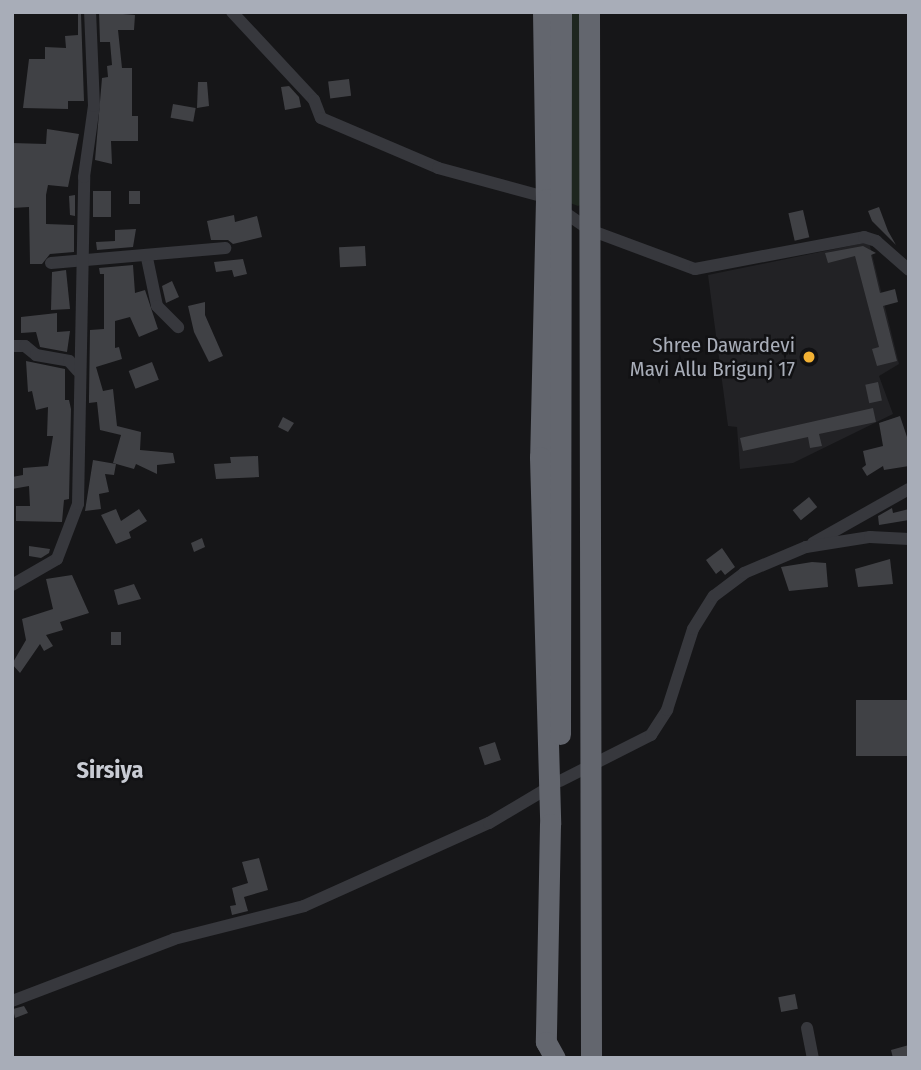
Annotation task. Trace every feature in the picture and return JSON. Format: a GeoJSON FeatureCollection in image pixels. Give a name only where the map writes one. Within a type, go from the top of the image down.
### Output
{"type":"FeatureCollection","features":[{"type":"Feature","properties":{"kind":"highway"},"geometry":{"type":"LineString","coordinates":[[543,12],[554,204]]}},
{"type":"Feature","properties":{"kind":"highway"},"geometry":{"type":"LineString","coordinates":[[555,1058],[554,204],[561,12]]}},
{"type":"Feature","properties":{"kind":"highway"},"geometry":{"type":"LineString","coordinates":[[589,12],[591,1058]]}},
{"type":"Feature","properties":{"kind":"street"},"geometry":{"type":"LineString","coordinates":[[12,585],[57,559],[69,536],[78,504],[78,372],[86,262],[84,177],[94,106],[90,12]]}},
{"type":"Feature","properties":{"kind":"street"},"geometry":{"type":"LineString","coordinates":[[232,12],[314,100],[321,118],[438,168],[554,204],[590,230],[695,269],[864,237],[876,241],[909,270]]}},
{"type":"Feature","properties":{"kind":"street"},"geometry":{"type":"LineString","coordinates":[[51,263],[147,258],[225,248]]}},
{"type":"Feature","properties":{"kind":"street"},"geometry":{"type":"LineString","coordinates":[[147,258],[157,306],[178,327]]}},
{"type":"Feature","properties":{"kind":"street"},"geometry":{"type":"LineString","coordinates":[[12,346],[25,346],[36,355],[69,361],[78,372]]}},
{"type":"Feature","properties":{"kind":"street"},"geometry":{"type":"LineString","coordinates":[[12,1001],[174,939],[304,906],[489,823],[589,764],[651,735],[667,710],[693,629],[714,596],[744,573],[806,547],[909,489]]}},
{"type":"Feature","properties":{"kind":"street"},"geometry":{"type":"LineString","coordinates":[[806,547],[870,537],[909,539]]}},
{"type":"Feature","properties":{"kind":"street"},"geometry":{"type":"LineString","coordinates":[[807,1028],[813,1058]]}},
{"type":"Feature","properties":{"kind":"shaded area"},"geometry":{"type":"Polygon","coordinates":[[[569,12],[581,12],[582,204],[578,206],[570,203],[569,12]]]}},
{"type":"Feature","properties":{"kind":"shaded area","name":"Shree Dawardevi Mavi Allu Brigunj 17"},"geometry":{"type":"Polygon","coordinates":[[[869,242],[899,364],[879,376],[893,414],[793,463],[740,469],[737,427],[728,426],[708,275],[869,242]]]}},
{"type":"Feature","properties":{"kind":"building"},"geometry":{"type":"Polygon","coordinates":[[[99,12],[135,15],[134,30],[118,30],[122,68],[132,68],[132,116],[138,116],[138,141],[111,141],[112,164],[95,160],[102,78],[108,77],[107,66],[112,65],[110,42],[100,42],[99,12]]]}},
{"type":"Feature","properties":{"kind":"building"},"geometry":{"type":"Polygon","coordinates":[[[78,14],[81,14],[84,101],[68,101],[68,109],[23,108],[29,59],[45,59],[45,47],[66,48],[65,36],[78,35],[78,14]]]}},
{"type":"Feature","properties":{"kind":"building"},"geometry":{"type":"Polygon","coordinates":[[[349,79],[351,96],[330,98],[328,82],[349,79]]]}},
{"type":"Feature","properties":{"kind":"building"},"geometry":{"type":"Polygon","coordinates":[[[198,82],[207,82],[209,106],[197,108],[198,82]]]}},
{"type":"Feature","properties":{"kind":"building"},"geometry":{"type":"Polygon","coordinates":[[[289,86],[299,97],[301,107],[285,110],[281,87],[289,86]]]}},
{"type":"Feature","properties":{"kind":"building"},"geometry":{"type":"Polygon","coordinates":[[[173,104],[196,108],[193,122],[171,118],[173,104]]]}},
{"type":"Feature","properties":{"kind":"building"},"geometry":{"type":"Polygon","coordinates":[[[47,129],[79,134],[68,187],[48,185],[46,195],[46,224],[74,225],[74,252],[50,254],[42,264],[30,264],[29,207],[12,208],[12,143],[46,144],[47,129]]]}},
{"type":"Feature","properties":{"kind":"building"},"geometry":{"type":"Polygon","coordinates":[[[93,191],[111,191],[111,217],[93,217],[93,191]]]}},
{"type":"Feature","properties":{"kind":"building"},"geometry":{"type":"Polygon","coordinates":[[[129,191],[140,191],[140,204],[129,204],[129,191]]]}},
{"type":"Feature","properties":{"kind":"building"},"geometry":{"type":"Polygon","coordinates":[[[75,195],[75,216],[70,215],[69,196],[75,195]]]}},
{"type":"Feature","properties":{"kind":"building"},"geometry":{"type":"Polygon","coordinates":[[[879,207],[896,245],[872,221],[868,211],[879,207]]]}},
{"type":"Feature","properties":{"kind":"building"},"geometry":{"type":"Polygon","coordinates":[[[803,210],[809,237],[795,241],[788,213],[803,210]]]}},
{"type":"Feature","properties":{"kind":"building"},"geometry":{"type":"Polygon","coordinates":[[[234,215],[235,222],[257,216],[262,237],[233,244],[228,240],[211,240],[207,221],[234,215]]]}},
{"type":"Feature","properties":{"kind":"building"},"geometry":{"type":"Polygon","coordinates":[[[136,229],[133,247],[97,250],[96,242],[115,241],[115,230],[136,229]]]}},
{"type":"Feature","properties":{"kind":"building"},"geometry":{"type":"Polygon","coordinates":[[[365,246],[366,266],[340,267],[339,247],[365,246]]]}},
{"type":"Feature","properties":{"kind":"building"},"geometry":{"type":"Polygon","coordinates":[[[863,246],[876,253],[871,255],[880,293],[895,289],[898,302],[883,306],[897,361],[877,366],[872,349],[879,347],[855,256],[828,263],[825,253],[863,246]]]}},
{"type":"Feature","properties":{"kind":"building"},"geometry":{"type":"Polygon","coordinates":[[[243,259],[247,274],[234,277],[232,270],[216,272],[214,262],[243,259]]]}},
{"type":"Feature","properties":{"kind":"building"},"geometry":{"type":"Polygon","coordinates":[[[133,265],[135,293],[145,290],[158,329],[139,337],[130,317],[115,321],[115,348],[119,347],[122,359],[96,367],[103,391],[113,389],[117,426],[141,432],[140,450],[173,453],[175,463],[157,465],[157,474],[136,464],[134,469],[113,463],[121,435],[100,430],[97,402],[89,403],[90,330],[104,329],[104,274],[100,274],[99,268],[133,265]]]}},
{"type":"Feature","properties":{"kind":"building"},"geometry":{"type":"Polygon","coordinates":[[[66,270],[70,309],[51,310],[52,272],[66,270]]]}},
{"type":"Feature","properties":{"kind":"building"},"geometry":{"type":"Polygon","coordinates":[[[172,281],[179,297],[166,303],[162,286],[172,281]]]}},
{"type":"Feature","properties":{"kind":"building"},"geometry":{"type":"Polygon","coordinates":[[[205,302],[205,315],[223,356],[209,362],[194,332],[188,306],[205,302]]]}},
{"type":"Feature","properties":{"kind":"building"},"geometry":{"type":"Polygon","coordinates":[[[57,313],[57,332],[70,331],[67,352],[40,347],[36,332],[21,333],[21,317],[57,313]]]}},
{"type":"Feature","properties":{"kind":"building"},"geometry":{"type":"Polygon","coordinates":[[[26,361],[65,369],[65,400],[69,400],[71,409],[69,499],[64,500],[62,522],[16,521],[16,506],[30,506],[29,486],[12,489],[12,477],[23,475],[23,468],[48,466],[53,436],[47,436],[48,407],[36,410],[32,391],[28,392],[26,361]]]}},
{"type":"Feature","properties":{"kind":"building"},"geometry":{"type":"Polygon","coordinates":[[[152,362],[159,380],[135,389],[129,371],[152,362]]]}},
{"type":"Feature","properties":{"kind":"building"},"geometry":{"type":"Polygon","coordinates":[[[878,382],[882,401],[869,403],[865,385],[878,382]]]}},
{"type":"Feature","properties":{"kind":"building"},"geometry":{"type":"Polygon","coordinates":[[[873,408],[876,422],[819,434],[822,446],[810,448],[808,437],[743,451],[740,438],[873,408]]]}},
{"type":"Feature","properties":{"kind":"building"},"geometry":{"type":"Polygon","coordinates":[[[900,416],[909,443],[909,466],[884,470],[883,466],[867,476],[862,468],[866,465],[863,451],[883,446],[879,423],[900,416]]]}},
{"type":"Feature","properties":{"kind":"building"},"geometry":{"type":"Polygon","coordinates":[[[283,417],[294,423],[288,432],[278,427],[283,417]]]}},
{"type":"Feature","properties":{"kind":"building"},"geometry":{"type":"Polygon","coordinates":[[[258,456],[259,477],[216,479],[214,464],[231,463],[230,457],[258,456]]]}},
{"type":"Feature","properties":{"kind":"building"},"geometry":{"type":"Polygon","coordinates":[[[93,460],[116,464],[114,475],[105,474],[109,492],[99,494],[101,509],[85,511],[93,460]]]}},
{"type":"Feature","properties":{"kind":"building"},"geometry":{"type":"Polygon","coordinates":[[[809,497],[817,507],[801,520],[793,510],[809,497]]]}},
{"type":"Feature","properties":{"kind":"building"},"geometry":{"type":"Polygon","coordinates":[[[892,508],[893,513],[909,509],[909,520],[879,525],[878,516],[892,508]]]}},
{"type":"Feature","properties":{"kind":"building"},"geometry":{"type":"Polygon","coordinates":[[[116,509],[121,521],[139,509],[147,521],[129,532],[131,538],[116,544],[101,515],[116,509]]]}},
{"type":"Feature","properties":{"kind":"building"},"geometry":{"type":"Polygon","coordinates":[[[202,538],[205,547],[194,552],[191,543],[202,538]]]}},
{"type":"Feature","properties":{"kind":"building"},"geometry":{"type":"Polygon","coordinates":[[[29,546],[50,549],[49,553],[41,558],[29,556],[29,546]]]}},
{"type":"Feature","properties":{"kind":"building"},"geometry":{"type":"Polygon","coordinates":[[[722,548],[735,567],[725,575],[721,570],[716,574],[706,560],[722,548]]]}},
{"type":"Feature","properties":{"kind":"building"},"geometry":{"type":"Polygon","coordinates":[[[890,559],[893,584],[858,587],[855,569],[890,559]]]}},
{"type":"Feature","properties":{"kind":"building"},"geometry":{"type":"Polygon","coordinates":[[[812,562],[826,563],[828,587],[789,591],[781,567],[812,562]]]}},
{"type":"Feature","properties":{"kind":"building"},"geometry":{"type":"Polygon","coordinates":[[[72,575],[89,613],[60,622],[63,630],[46,635],[53,646],[44,651],[40,644],[20,673],[12,664],[26,640],[22,619],[53,609],[46,579],[72,575]]]}},
{"type":"Feature","properties":{"kind":"building"},"geometry":{"type":"Polygon","coordinates":[[[134,584],[141,599],[118,605],[114,590],[134,584]]]}},
{"type":"Feature","properties":{"kind":"building"},"geometry":{"type":"Polygon","coordinates":[[[111,632],[121,632],[121,645],[111,645],[111,632]]]}},
{"type":"Feature","properties":{"kind":"building"},"geometry":{"type":"Polygon","coordinates":[[[856,700],[909,700],[909,756],[856,756],[856,700]]]}},
{"type":"Feature","properties":{"kind":"building"},"geometry":{"type":"Polygon","coordinates":[[[495,742],[501,760],[485,765],[479,747],[495,742]]]}},
{"type":"Feature","properties":{"kind":"building"},"geometry":{"type":"Polygon","coordinates":[[[259,858],[268,890],[244,897],[248,911],[232,915],[230,906],[236,905],[232,888],[248,883],[242,862],[259,858]]]}},
{"type":"Feature","properties":{"kind":"building"},"geometry":{"type":"Polygon","coordinates":[[[795,994],[798,1009],[781,1012],[778,997],[795,994]]]}},
{"type":"Feature","properties":{"kind":"building"},"geometry":{"type":"Polygon","coordinates":[[[24,1006],[28,1013],[15,1018],[13,1009],[24,1006]]]}},
{"type":"Feature","properties":{"kind":"building"},"geometry":{"type":"Polygon","coordinates":[[[909,1045],[909,1058],[893,1058],[891,1050],[909,1045]]]}},
{"type":"Feature","properties":{"kind":"place","name":"Shree Dawardevi Mavi Allu Brigunj 17"},"geometry":{"type":"Point","coordinates":[809,357]}},
{"type":"Feature","properties":{"kind":"district","name":"Sirsiya"},"geometry":{"type":"Point","coordinates":[110,771]}}]}
